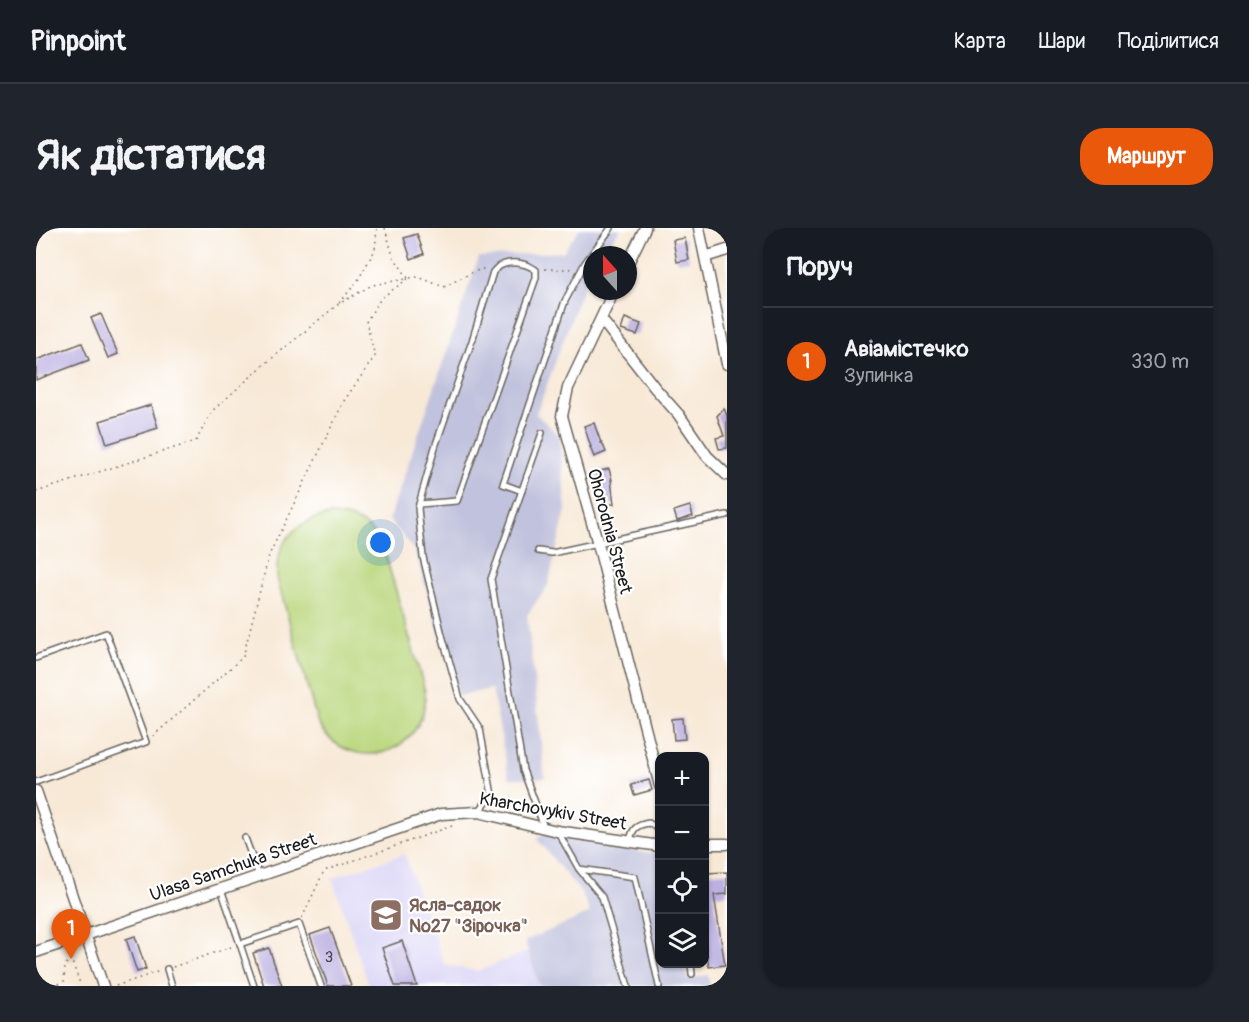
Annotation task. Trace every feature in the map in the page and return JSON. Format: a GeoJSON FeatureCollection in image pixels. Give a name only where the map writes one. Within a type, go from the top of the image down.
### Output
{"type":"FeatureCollection","features":[{"type":"Feature","properties":{"kind":"street"},"geometry":{"type":"LineString","coordinates":[[636,246],[645,228]]}},
{"type":"Feature","properties":{"kind":"street"},"geometry":{"type":"LineString","coordinates":[[699,228],[723,328],[727,364]]}},
{"type":"Feature","properties":{"kind":"street"},"geometry":{"type":"LineString","coordinates":[[705,257],[727,250]]}},
{"type":"Feature","properties":{"kind":"street","name":"Ohorodnia Street"},"geometry":{"type":"LineString","coordinates":[[610,300],[568,388],[562,416],[598,544],[655,766]]}},
{"type":"Feature","properties":{"kind":"street"},"geometry":{"type":"LineString","coordinates":[[601,318],[679,415],[707,456],[727,475]]}},
{"type":"Feature","properties":{"kind":"street"},"geometry":{"type":"LineString","coordinates":[[36,791],[103,986]]}},
{"type":"Feature","properties":{"kind":"street","name":"Kharchovykiv Street"},"geometry":{"type":"LineString","coordinates":[[441,814],[478,812],[557,831],[655,845]]}},
{"type":"Feature","properties":{"kind":"street","name":"Ulasa Samchuka Street"},"geometry":{"type":"LineString","coordinates":[[36,952],[441,814]]}},
{"type":"Feature","properties":{"kind":"street"},"geometry":{"type":"LineString","coordinates":[[709,844],[727,844]]}},
{"type":"Feature","properties":{"kind":"lane"},"geometry":{"type":"LineString","coordinates":[[522,491],[503,484],[565,302],[582,269],[611,228]]}},
{"type":"Feature","properties":{"kind":"lane"},"geometry":{"type":"LineString","coordinates":[[419,504],[457,501],[536,278],[535,268],[513,262],[496,268],[493,273],[435,447],[419,504],[418,508],[423,557],[442,635],[460,699],[480,729],[487,763],[492,795],[478,812]]}},
{"type":"Feature","properties":{"kind":"lane"},"geometry":{"type":"LineString","coordinates":[[542,433],[491,579],[523,770],[544,827]]}},
{"type":"Feature","properties":{"kind":"lane"},"geometry":{"type":"LineString","coordinates":[[538,551],[552,553],[727,515]]}},
{"type":"Feature","properties":{"kind":"lane"},"geometry":{"type":"LineString","coordinates":[[36,658],[106,633],[146,742],[36,782]]}},
{"type":"Feature","properties":{"kind":"lane"},"geometry":{"type":"LineString","coordinates":[[630,841],[632,831],[639,825],[648,823],[655,827]]}},
{"type":"Feature","properties":{"kind":"lane"},"geometry":{"type":"LineString","coordinates":[[557,831],[579,869],[602,897],[628,986]]}},
{"type":"Feature","properties":{"kind":"lane"},"geometry":{"type":"LineString","coordinates":[[245,838],[259,876]]}},
{"type":"Feature","properties":{"kind":"lane"},"geometry":{"type":"LineString","coordinates":[[579,869],[635,877],[659,986]]}},
{"type":"Feature","properties":{"kind":"lane"},"geometry":{"type":"LineString","coordinates":[[221,889],[254,986]]}},
{"type":"Feature","properties":{"kind":"lane"},"geometry":{"type":"LineString","coordinates":[[240,944],[299,924],[321,986]]}},
{"type":"Feature","properties":{"kind":"lane"},"geometry":{"type":"LineString","coordinates":[[692,968],[692,974]]}},
{"type":"Feature","properties":{"kind":"lane"},"geometry":{"type":"LineString","coordinates":[[167,969],[172,986]]}},
{"type":"Feature","properties":{"kind":"path"},"geometry":{"type":"LineString","coordinates":[[337,305],[357,282],[375,250],[377,228]]}},
{"type":"Feature","properties":{"kind":"path"},"geometry":{"type":"LineString","coordinates":[[385,228],[393,256],[409,278]]}},
{"type":"Feature","properties":{"kind":"path"},"geometry":{"type":"LineString","coordinates":[[36,492],[196,441],[212,411],[264,364],[337,305],[372,285],[418,277],[444,287],[473,272],[494,265]]}},
{"type":"Feature","properties":{"kind":"path"},"geometry":{"type":"LineString","coordinates":[[535,268],[582,269]]}},
{"type":"Feature","properties":{"kind":"path"},"geometry":{"type":"LineString","coordinates":[[146,742],[243,657],[269,555],[344,401],[375,356],[366,322],[381,298],[409,278]]}},
{"type":"Feature","properties":{"kind":"path"},"geometry":{"type":"LineString","coordinates":[[299,924],[324,870],[454,825]]}},
{"type":"Feature","properties":{"kind":"path"},"geometry":{"type":"LineString","coordinates":[[116,986],[240,944]]}},
{"type":"Feature","properties":{"kind":"path"},"geometry":{"type":"LineString","coordinates":[[53,986],[64,982],[65,965],[71,959],[81,986]]}},
{"type":"Feature","properties":{"kind":"path"},"geometry":{"type":"LineString","coordinates":[[40,976],[43,986]]}},
{"type":"Feature","properties":{"kind":"shaded area"},"geometry":{"type":"Polygon","coordinates":[[[580,228],[621,228],[608,246],[583,246],[583,287],[536,414],[559,435],[566,510],[548,585],[527,615],[545,778],[509,778],[492,689],[458,696],[415,551],[389,520],[479,257],[563,252],[580,228]]]}},
{"type":"Feature","properties":{"kind":"shaded area"},"geometry":{"type":"Polygon","coordinates":[[[545,832],[641,852],[655,853],[655,968],[686,968],[687,979],[708,975],[710,986],[539,986],[525,941],[590,913],[582,894],[537,839],[545,832]]]}},
{"type":"Feature","properties":{"kind":"shaded area","name":"Ясла-садок №27 \"Зірочка\""},"geometry":{"type":"Polygon","coordinates":[[[404,854],[445,965],[478,971],[528,951],[539,986],[369,986],[332,878],[404,854]]]}},
{"type":"Feature","properties":{"kind":"green space"},"geometry":{"type":"Polygon","coordinates":[[[330,515],[347,517],[361,523],[373,532],[383,546],[425,691],[423,713],[414,731],[401,744],[385,752],[368,754],[349,751],[332,741],[318,724],[277,578],[280,554],[290,535],[307,522],[330,515]]]}},
{"type":"Feature","properties":{"kind":"building"},"geometry":{"type":"Polygon","coordinates":[[[417,234],[424,254],[411,259],[404,238],[417,234]]]}},
{"type":"Feature","properties":{"kind":"building"},"geometry":{"type":"Polygon","coordinates":[[[685,238],[689,260],[677,262],[673,240],[685,238]]]}},
{"type":"Feature","properties":{"kind":"building"},"geometry":{"type":"Polygon","coordinates":[[[101,314],[118,354],[108,358],[91,318],[101,314]]]}},
{"type":"Feature","properties":{"kind":"building"},"geometry":{"type":"Polygon","coordinates":[[[625,318],[641,324],[637,335],[621,330],[625,318]]]}},
{"type":"Feature","properties":{"kind":"building"},"geometry":{"type":"Polygon","coordinates":[[[82,343],[89,360],[36,380],[36,360],[82,343]]]}},
{"type":"Feature","properties":{"kind":"building"},"geometry":{"type":"Polygon","coordinates":[[[151,405],[158,428],[107,444],[100,421],[151,405]]]}},
{"type":"Feature","properties":{"kind":"building"},"geometry":{"type":"Polygon","coordinates":[[[724,408],[727,416],[727,448],[719,449],[716,438],[724,436],[717,416],[724,408]]]}},
{"type":"Feature","properties":{"kind":"building"},"geometry":{"type":"Polygon","coordinates":[[[594,423],[606,452],[594,457],[584,426],[594,423]]]}},
{"type":"Feature","properties":{"kind":"building"},"geometry":{"type":"Polygon","coordinates":[[[609,469],[614,504],[603,505],[596,472],[609,469]]]}},
{"type":"Feature","properties":{"kind":"building"},"geometry":{"type":"Polygon","coordinates":[[[690,506],[693,516],[677,521],[674,511],[690,506]]]}},
{"type":"Feature","properties":{"kind":"building"},"geometry":{"type":"Polygon","coordinates":[[[683,718],[685,739],[674,740],[672,719],[683,718]]]}},
{"type":"Feature","properties":{"kind":"building"},"geometry":{"type":"Polygon","coordinates":[[[649,780],[652,790],[634,795],[631,785],[649,780]]]}},
{"type":"Feature","properties":{"kind":"building"},"geometry":{"type":"Polygon","coordinates":[[[727,872],[727,894],[714,895],[725,965],[709,967],[709,914],[709,873],[727,872]]]}},
{"type":"Feature","properties":{"kind":"building"},"geometry":{"type":"Polygon","coordinates":[[[330,928],[351,986],[328,986],[310,935],[330,928]]]}},
{"type":"Feature","properties":{"kind":"building"},"geometry":{"type":"Polygon","coordinates":[[[135,936],[146,969],[137,972],[126,939],[135,936]]]}},
{"type":"Feature","properties":{"kind":"building"},"geometry":{"type":"Polygon","coordinates":[[[402,941],[417,986],[395,986],[382,948],[402,941]]]}},
{"type":"Feature","properties":{"kind":"building"},"geometry":{"type":"Polygon","coordinates":[[[269,948],[282,986],[264,986],[253,953],[269,948]]]}},
{"type":"Feature","properties":{"kind":"place","name":"Ясла-садок №27 \"Зірочка\""},"geometry":{"type":"Point","coordinates":[386,915]}},
{"type":"Feature","properties":{"kind":"place","name":"Авіамістечко"},"geometry":{"type":"Point","coordinates":[71,959]}}]}
